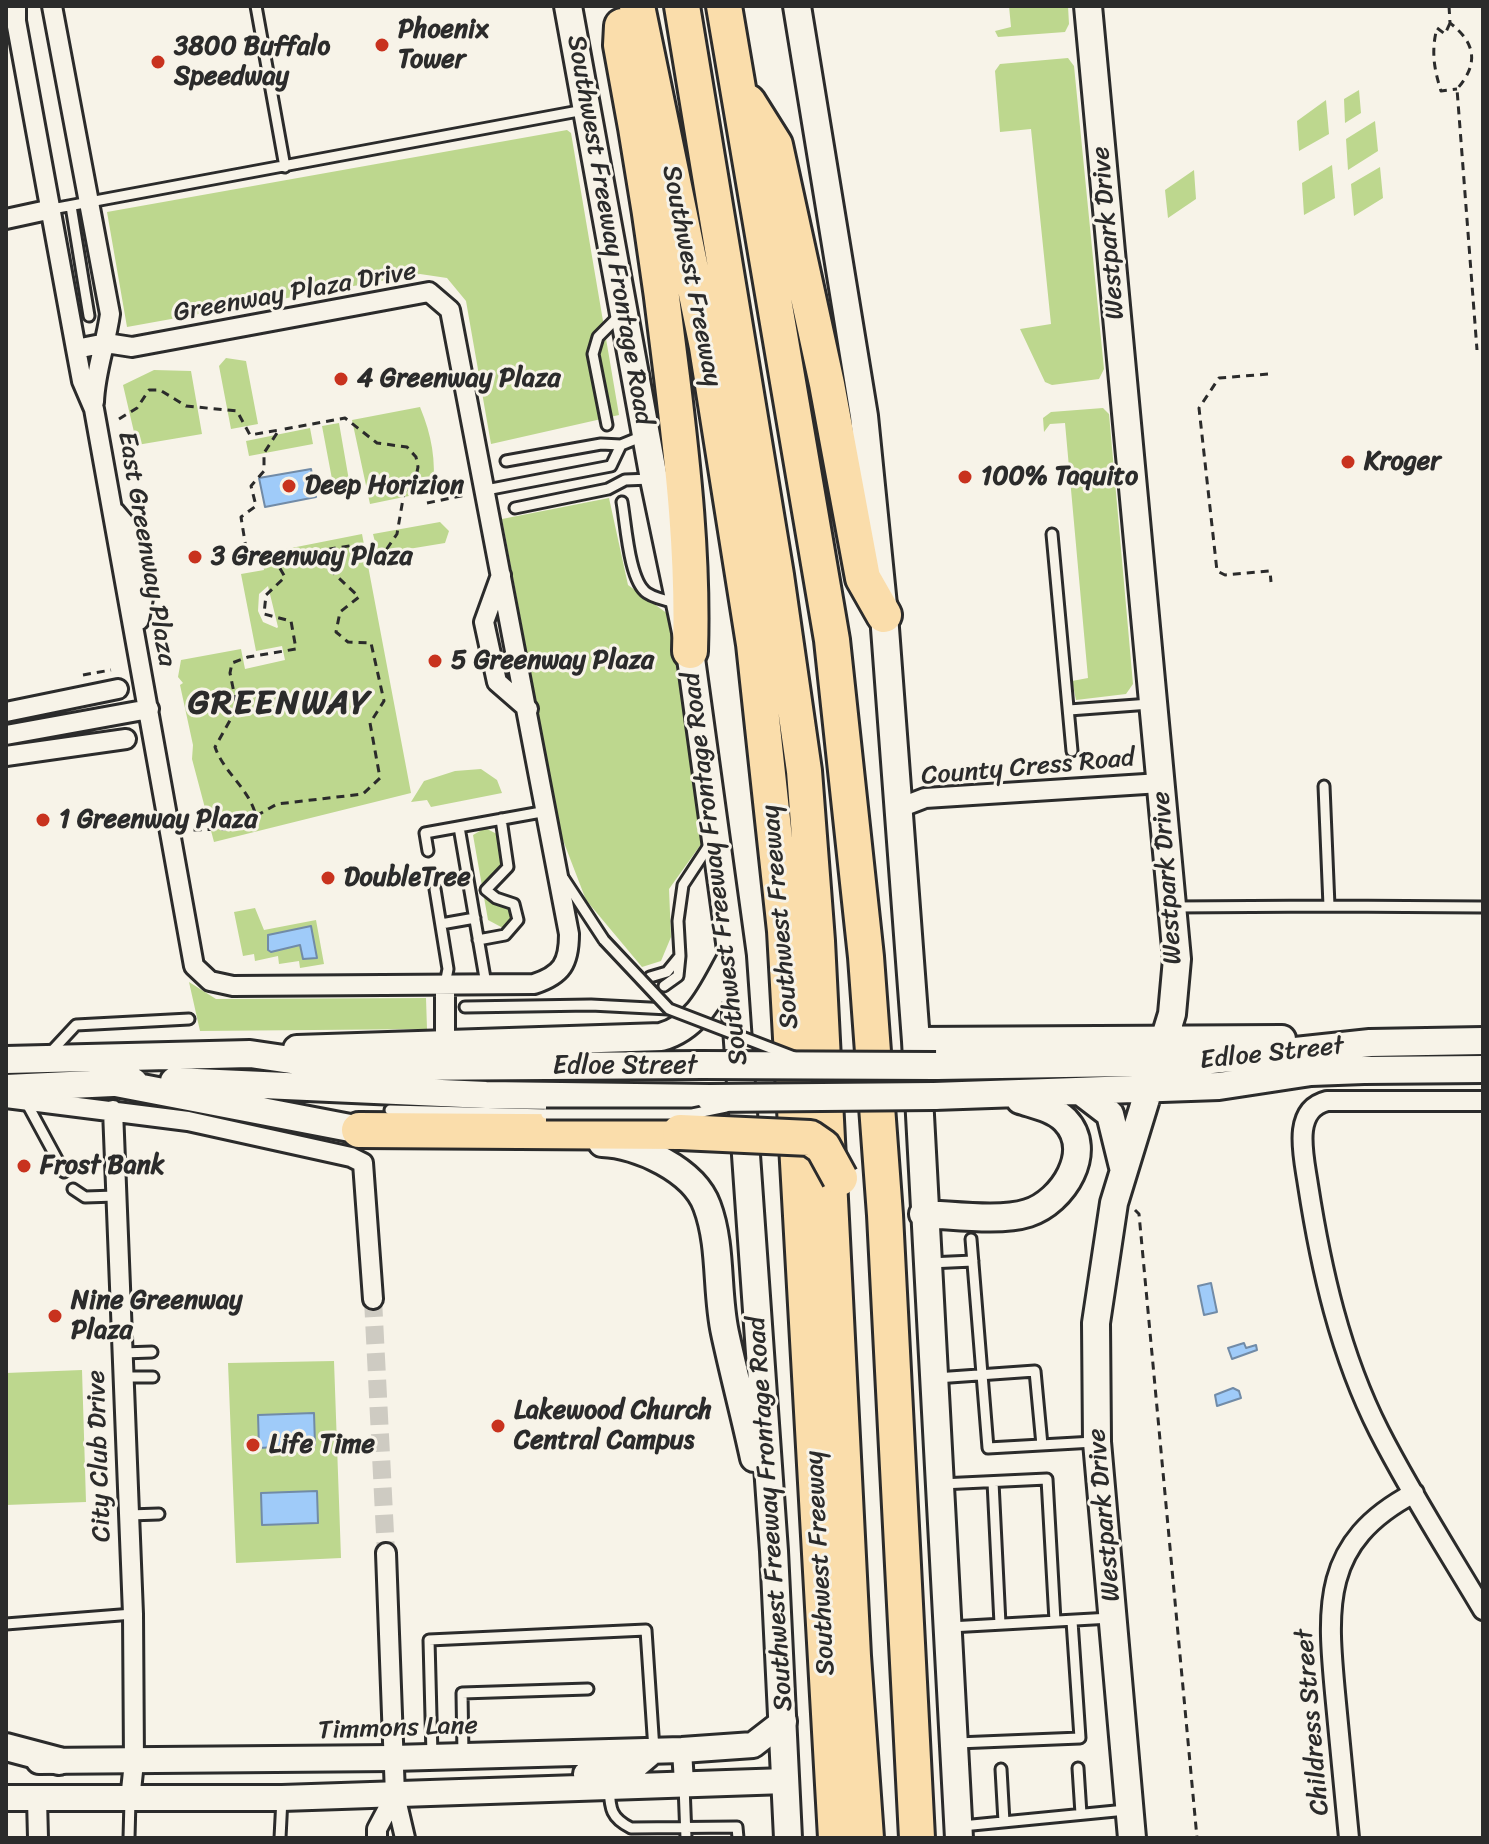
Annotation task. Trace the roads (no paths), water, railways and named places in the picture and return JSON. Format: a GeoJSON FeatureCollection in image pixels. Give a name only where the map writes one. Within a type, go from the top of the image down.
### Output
{"type":"FeatureCollection","features":[{"type":"Feature","properties":{"kind":"highway"},"geometry":{"type":"LineString","coordinates":[[624,6],[621,45],[660,277],[678,429],[692,579],[690,651]]}},
{"type":"Feature","properties":{"kind":"highway","name":"Southwest Freeway"},"geometry":{"type":"LineString","coordinates":[[637,6],[707,347],[758,676],[785,931],[836,1838]]}},
{"type":"Feature","properties":{"kind":"highway"},"geometry":{"type":"LineString","coordinates":[[682,6],[797,633],[818,829],[827,1076],[840,1178],[879,1838]]}},
{"type":"Feature","properties":{"kind":"highway"},"geometry":{"type":"LineString","coordinates":[[724,6],[832,640],[865,941],[885,1215],[917,1838]]}},
{"type":"Feature","properties":{"kind":"highway"},"geometry":{"type":"LineString","coordinates":[[739,88],[775,145],[827,384],[863,578],[884,615]]}},
{"type":"Feature","properties":{"kind":"highway"},"geometry":{"type":"LineString","coordinates":[[713,181],[774,559],[804,771],[817,941],[853,1656],[866,1838]]}},
{"type":"Feature","properties":{"kind":"highway"},"geometry":{"type":"LineString","coordinates":[[363,1150],[680,1132],[810,1138],[823,1147],[840,1178]]}},
{"type":"Feature","properties":{"kind":"main road","name":"Southwest Freeway Frontage Road"},"geometry":{"type":"LineString","coordinates":[[568,6],[654,479],[690,651],[732,957],[774,1551],[788,1838]]}},
{"type":"Feature","properties":{"kind":"main road"},"geometry":{"type":"LineString","coordinates":[[797,6],[864,416],[884,615],[916,1041],[925,1263],[959,1832]]}},
{"type":"Feature","properties":{"kind":"main road","name":"Westpark Drive"},"geometry":{"type":"LineString","coordinates":[[1088,6],[1177,959],[1172,1014],[1120,1182],[1101,1277],[1096,1323],[1097,1442],[1132,1838]]}},
{"type":"Feature","properties":{"kind":"main road"},"geometry":{"type":"LineString","coordinates":[[250,1054],[322,1046],[645,1039],[679,1032],[712,995],[732,957]]}},
{"type":"Feature","properties":{"kind":"main road"},"geometry":{"type":"LineString","coordinates":[[916,1041],[1160,1052]]}},
{"type":"Feature","properties":{"kind":"main road","name":"Edloe Street"},"geometry":{"type":"LineString","coordinates":[[15,1093],[116,1083],[208,1081],[486,1095],[546,1104],[751,1099],[827,1076],[1001,1066],[1160,1052],[1483,1041]]}},
{"type":"Feature","properties":{"kind":"main road","name":"Edloe Street"},"geometry":{"type":"LineString","coordinates":[[25,1060],[250,1054],[331,1064],[827,1076],[1001,1095],[1219,1086],[1324,1072],[1483,1069]]}},
{"type":"Feature","properties":{"kind":"main road"},"geometry":{"type":"LineString","coordinates":[[15,1093],[25,1060]]}},
{"type":"Feature","properties":{"kind":"main road"},"geometry":{"type":"LineString","coordinates":[[116,1083],[363,1150],[424,1141],[620,1144],[674,1167],[707,1204],[716,1252],[724,1330],[774,1551]]}},
{"type":"Feature","properties":{"kind":"main road"},"geometry":{"type":"LineString","coordinates":[[1080,1091],[1110,1114],[1120,1182]]}},
{"type":"Feature","properties":{"kind":"main road"},"geometry":{"type":"LineString","coordinates":[[923,1214],[1028,1213],[1051,1200],[1070,1178],[1076,1148],[1066,1121],[1053,1111],[1001,1095]]}},
{"type":"Feature","properties":{"kind":"main road"},"geometry":{"type":"LineString","coordinates":[[6,1747],[59,1761]]}},
{"type":"Feature","properties":{"kind":"street"},"geometry":{"type":"LineString","coordinates":[[16,6],[16,21],[61,207],[82,381],[94,409]]}},
{"type":"Feature","properties":{"kind":"street"},"geometry":{"type":"LineString","coordinates":[[52,6],[110,314],[106,343],[95,375],[94,409]]}},
{"type":"Feature","properties":{"kind":"street"},"geometry":{"type":"LineString","coordinates":[[6,219],[61,207]]}},
{"type":"Feature","properties":{"kind":"street","name":"Greenway Plaza Drive"},"geometry":{"type":"LineString","coordinates":[[76,349],[106,343],[132,347],[429,292],[450,310],[486,490]]}},
{"type":"Feature","properties":{"kind":"street","name":"East Greenway Plaza"},"geometry":{"type":"LineString","coordinates":[[94,409],[113,510],[131,531],[143,598],[136,632],[194,966],[210,981],[233,986],[534,984],[557,976],[569,956],[557,869]]}},
{"type":"Feature","properties":{"kind":"street"},"geometry":{"type":"LineString","coordinates":[[486,490],[557,869]]}},
{"type":"Feature","properties":{"kind":"street"},"geometry":{"type":"LineString","coordinates":[[501,573],[484,622],[497,682],[528,709]]}},
{"type":"Feature","properties":{"kind":"street"},"geometry":{"type":"LineString","coordinates":[[6,712],[118,689]]}},
{"type":"Feature","properties":{"kind":"street"},"geometry":{"type":"LineString","coordinates":[[6,735],[149,709]]}},
{"type":"Feature","properties":{"kind":"street"},"geometry":{"type":"LineString","coordinates":[[6,756],[126,739]]}},
{"type":"Feature","properties":{"kind":"street","name":"County Cress Road"},"geometry":{"type":"LineString","coordinates":[[899,808],[925,798],[1161,783]]}},
{"type":"Feature","properties":{"kind":"street"},"geometry":{"type":"LineString","coordinates":[[445,985],[445,1043]]}},
{"type":"Feature","properties":{"kind":"street"},"geometry":{"type":"LineString","coordinates":[[15,1093],[363,1150],[373,1299]]}},
{"type":"Feature","properties":{"kind":"street","name":"Edloe Street"},"geometry":{"type":"LineString","coordinates":[[1414,1493],[1378,1430],[1334,1314],[1319,1253],[1305,1162],[1305,1114],[1314,1105],[1327,1101],[1483,1101]]}},
{"type":"Feature","properties":{"kind":"street","name":"City Club Drive"},"geometry":{"type":"LineString","coordinates":[[113,1110],[133,1614],[134,1762],[130,1800]]}},
{"type":"Feature","properties":{"kind":"street"},"geometry":{"type":"LineString","coordinates":[[1414,1493],[1483,1610]]}},
{"type":"Feature","properties":{"kind":"street","name":"Childress Street"},"geometry":{"type":"LineString","coordinates":[[1349,1838],[1329,1635],[1335,1582],[1366,1524],[1382,1510],[1414,1493]]}},
{"type":"Feature","properties":{"kind":"street"},"geometry":{"type":"LineString","coordinates":[[386,1553],[395,1795],[405,1838]]}},
{"type":"Feature","properties":{"kind":"street","name":"Timmons Lane"},"geometry":{"type":"LineString","coordinates":[[6,1760],[134,1762],[682,1750],[753,1745],[784,1721]]}},
{"type":"Feature","properties":{"kind":"street"},"geometry":{"type":"LineString","coordinates":[[482,1792],[542,1776],[606,1773],[634,1767],[654,1750]]}},
{"type":"Feature","properties":{"kind":"street"},"geometry":{"type":"LineString","coordinates":[[682,1750],[684,1783]]}},
{"type":"Feature","properties":{"kind":"street"},"geometry":{"type":"LineString","coordinates":[[6,1798],[282,1798],[786,1781]]}},
{"type":"Feature","properties":{"kind":"street"},"geometry":{"type":"LineString","coordinates":[[377,1838],[377,1829],[395,1795]]}},
{"type":"Feature","properties":{"kind":"street"},"geometry":{"type":"LineString","coordinates":[[37,1799],[38,1838]]}},
{"type":"Feature","properties":{"kind":"lane"},"geometry":{"type":"LineString","coordinates":[[256,6],[285,167]]}},
{"type":"Feature","properties":{"kind":"lane"},"geometry":{"type":"LineString","coordinates":[[89,316],[61,207],[587,109]]}},
{"type":"Feature","properties":{"kind":"lane"},"geometry":{"type":"LineString","coordinates":[[607,425],[593,354],[604,328],[624,311]]}},
{"type":"Feature","properties":{"kind":"lane"},"geometry":{"type":"LineString","coordinates":[[506,461],[601,444],[621,445],[647,435]]}},
{"type":"Feature","properties":{"kind":"lane"},"geometry":{"type":"LineString","coordinates":[[611,466],[621,445]]}},
{"type":"Feature","properties":{"kind":"lane"},"geometry":{"type":"LineString","coordinates":[[486,490],[611,466]]}},
{"type":"Feature","properties":{"kind":"lane"},"geometry":{"type":"LineString","coordinates":[[611,466],[625,480]]}},
{"type":"Feature","properties":{"kind":"lane"},"geometry":{"type":"LineString","coordinates":[[515,508],[608,489],[625,480],[654,479]]}},
{"type":"Feature","properties":{"kind":"lane"},"geometry":{"type":"LineString","coordinates":[[622,502],[635,576],[641,588],[655,598],[680,604]]}},
{"type":"Feature","properties":{"kind":"lane"},"geometry":{"type":"LineString","coordinates":[[1052,534],[1072,751]]}},
{"type":"Feature","properties":{"kind":"lane"},"geometry":{"type":"LineString","coordinates":[[1069,710],[1154,703]]}},
{"type":"Feature","properties":{"kind":"lane"},"geometry":{"type":"LineString","coordinates":[[1324,786],[1329,906]]}},
{"type":"Feature","properties":{"kind":"lane"},"geometry":{"type":"LineString","coordinates":[[428,851],[425,833],[547,811]]}},
{"type":"Feature","properties":{"kind":"lane"},"geometry":{"type":"LineString","coordinates":[[478,940],[505,935],[518,920],[514,904],[496,898],[486,890],[508,867],[501,819]]}},
{"type":"Feature","properties":{"kind":"lane"},"geometry":{"type":"LineString","coordinates":[[459,827],[486,984]]}},
{"type":"Feature","properties":{"kind":"lane"},"geometry":{"type":"LineString","coordinates":[[664,986],[678,976],[678,921],[683,885],[716,834]]}},
{"type":"Feature","properties":{"kind":"lane"},"geometry":{"type":"LineString","coordinates":[[557,869],[604,940],[669,1009]]}},
{"type":"Feature","properties":{"kind":"lane"},"geometry":{"type":"LineString","coordinates":[[435,889],[448,969],[445,985]]}},
{"type":"Feature","properties":{"kind":"lane"},"geometry":{"type":"LineString","coordinates":[[1174,907],[1483,907]]}},
{"type":"Feature","properties":{"kind":"lane"},"geometry":{"type":"LineString","coordinates":[[441,924],[475,918]]}},
{"type":"Feature","properties":{"kind":"lane"},"geometry":{"type":"LineString","coordinates":[[650,977],[667,972],[680,956]]}},
{"type":"Feature","properties":{"kind":"lane"},"geometry":{"type":"LineString","coordinates":[[465,1007],[591,1005],[669,1009],[756,1040],[827,1076]]}},
{"type":"Feature","properties":{"kind":"lane"},"geometry":{"type":"LineString","coordinates":[[25,1060],[76,1025],[189,1019]]}},
{"type":"Feature","properties":{"kind":"lane"},"geometry":{"type":"LineString","coordinates":[[15,1093],[64,1172]]}},
{"type":"Feature","properties":{"kind":"lane"},"geometry":{"type":"LineString","coordinates":[[390,1110],[546,1104]]}},
{"type":"Feature","properties":{"kind":"lane"},"geometry":{"type":"LineString","coordinates":[[73,1189],[85,1197],[116,1196]]}},
{"type":"Feature","properties":{"kind":"lane"},"geometry":{"type":"LineString","coordinates":[[971,1239],[988,1448],[1097,1442]]}},
{"type":"Feature","properties":{"kind":"lane"},"geometry":{"type":"LineString","coordinates":[[925,1263],[973,1261]]}},
{"type":"Feature","properties":{"kind":"lane"},"geometry":{"type":"LineString","coordinates":[[123,1353],[152,1352]]}},
{"type":"Feature","properties":{"kind":"lane"},"geometry":{"type":"LineString","coordinates":[[932,1379],[1035,1371],[1042,1445]]}},
{"type":"Feature","properties":{"kind":"lane"},"geometry":{"type":"LineString","coordinates":[[123,1377],[153,1377]]}},
{"type":"Feature","properties":{"kind":"lane"},"geometry":{"type":"LineString","coordinates":[[938,1485],[1047,1479],[1055,1621]]}},
{"type":"Feature","properties":{"kind":"lane"},"geometry":{"type":"LineString","coordinates":[[993,1482],[1000,1624]]}},
{"type":"Feature","properties":{"kind":"lane"},"geometry":{"type":"LineString","coordinates":[[129,1515],[159,1514]]}},
{"type":"Feature","properties":{"kind":"lane"},"geometry":{"type":"LineString","coordinates":[[6,1624],[133,1614]]}},
{"type":"Feature","properties":{"kind":"lane"},"geometry":{"type":"LineString","coordinates":[[947,1627],[1114,1618]]}},
{"type":"Feature","properties":{"kind":"lane"},"geometry":{"type":"LineString","coordinates":[[953,1744],[1080,1738],[1072,1621]]}},
{"type":"Feature","properties":{"kind":"lane"},"geometry":{"type":"LineString","coordinates":[[432,1757],[429,1640],[646,1630],[654,1750]]}},
{"type":"Feature","properties":{"kind":"lane"},"geometry":{"type":"LineString","coordinates":[[463,1755],[462,1693],[588,1689]]}},
{"type":"Feature","properties":{"kind":"lane"},"geometry":{"type":"LineString","coordinates":[[1078,1768],[1081,1814]]}},
{"type":"Feature","properties":{"kind":"lane"},"geometry":{"type":"LineString","coordinates":[[1001,1769],[1004,1822]]}},
{"type":"Feature","properties":{"kind":"lane"},"geometry":{"type":"LineString","coordinates":[[684,1783],[686,1833]]}},
{"type":"Feature","properties":{"kind":"lane"},"geometry":{"type":"LineString","coordinates":[[609,1788],[610,1810],[619,1822],[631,1828],[686,1833],[737,1827],[738,1838]]}},
{"type":"Feature","properties":{"kind":"lane"},"geometry":{"type":"LineString","coordinates":[[280,1838],[282,1798]]}},
{"type":"Feature","properties":{"kind":"lane"},"geometry":{"type":"LineString","coordinates":[[129,1838],[130,1800]]}},
{"type":"Feature","properties":{"kind":"lane"},"geometry":{"type":"LineString","coordinates":[[959,1832],[1004,1822],[1130,1809]]}},
{"type":"Feature","properties":{"kind":"water"},"geometry":{"type":"Polygon","coordinates":[[[311,469],[316,497],[265,507],[259,478],[311,469]]]}},
{"type":"Feature","properties":{"kind":"water"},"geometry":{"type":"Polygon","coordinates":[[[311,926],[317,958],[303,959],[300,945],[271,952],[268,950],[268,935],[311,926]]]}},
{"type":"Feature","properties":{"kind":"water"},"geometry":{"type":"Polygon","coordinates":[[[1211,1283],[1217,1312],[1204,1315],[1198,1286],[1211,1283]]]}},
{"type":"Feature","properties":{"kind":"water"},"geometry":{"type":"Polygon","coordinates":[[[1244,1343],[1246,1348],[1256,1345],[1257,1350],[1232,1359],[1228,1348],[1244,1343]]]}},
{"type":"Feature","properties":{"kind":"water"},"geometry":{"type":"Polygon","coordinates":[[[1233,1388],[1239,1391],[1241,1398],[1217,1406],[1215,1395],[1233,1388]]]}},
{"type":"Feature","properties":{"kind":"water"},"geometry":{"type":"Polygon","coordinates":[[[314,1413],[315,1445],[259,1448],[258,1415],[314,1413]]]}},
{"type":"Feature","properties":{"kind":"water"},"geometry":{"type":"Polygon","coordinates":[[[317,1491],[318,1523],[262,1525],[261,1493],[317,1491]]]}},
{"type":"Feature","properties":{"kind":"tunnel"},"geometry":{"type":"LineString","coordinates":[[373,1299],[386,1553]]}},
{"type":"Feature","properties":{"kind":"place","name":"Phoenix Tower"},"geometry":{"type":"Point","coordinates":[382,45]}},
{"type":"Feature","properties":{"kind":"place","name":"3800 Buffalo Speedway"},"geometry":{"type":"Point","coordinates":[158,62]}},
{"type":"Feature","properties":{"kind":"place","name":"4 Greenway Plaza"},"geometry":{"type":"Point","coordinates":[341,379]}},
{"type":"Feature","properties":{"kind":"place","name":"Kroger"},"geometry":{"type":"Point","coordinates":[1348,462]}},
{"type":"Feature","properties":{"kind":"place","name":"100% Taquito"},"geometry":{"type":"Point","coordinates":[965,477]}},
{"type":"Feature","properties":{"kind":"place","name":"Deep Horizion"},"geometry":{"type":"Point","coordinates":[289,486]}},
{"type":"Feature","properties":{"kind":"place","name":"3 Greenway Plaza"},"geometry":{"type":"Point","coordinates":[195,557]}},
{"type":"Feature","properties":{"kind":"place","name":"5 Greenway Plaza"},"geometry":{"type":"Point","coordinates":[435,661]}},
{"type":"Feature","properties":{"kind":"place","name":"1 Greenway Plaza"},"geometry":{"type":"Point","coordinates":[43,820]}},
{"type":"Feature","properties":{"kind":"place","name":"DoubleTree"},"geometry":{"type":"Point","coordinates":[328,878]}},
{"type":"Feature","properties":{"kind":"place","name":"Frost Bank"},"geometry":{"type":"Point","coordinates":[24,1166]}},
{"type":"Feature","properties":{"kind":"place","name":"Nine Greenway Plaza"},"geometry":{"type":"Point","coordinates":[55,1316]}},
{"type":"Feature","properties":{"kind":"place","name":"Lakewood Church Central Campus"},"geometry":{"type":"Point","coordinates":[498,1426]}},
{"type":"Feature","properties":{"kind":"place","name":"Life Time"},"geometry":{"type":"Point","coordinates":[253,1445]}},
{"type":"Feature","properties":{"kind":"district","name":"GREENWAY"},"geometry":{"type":"Point","coordinates":[280,704]}}]}
